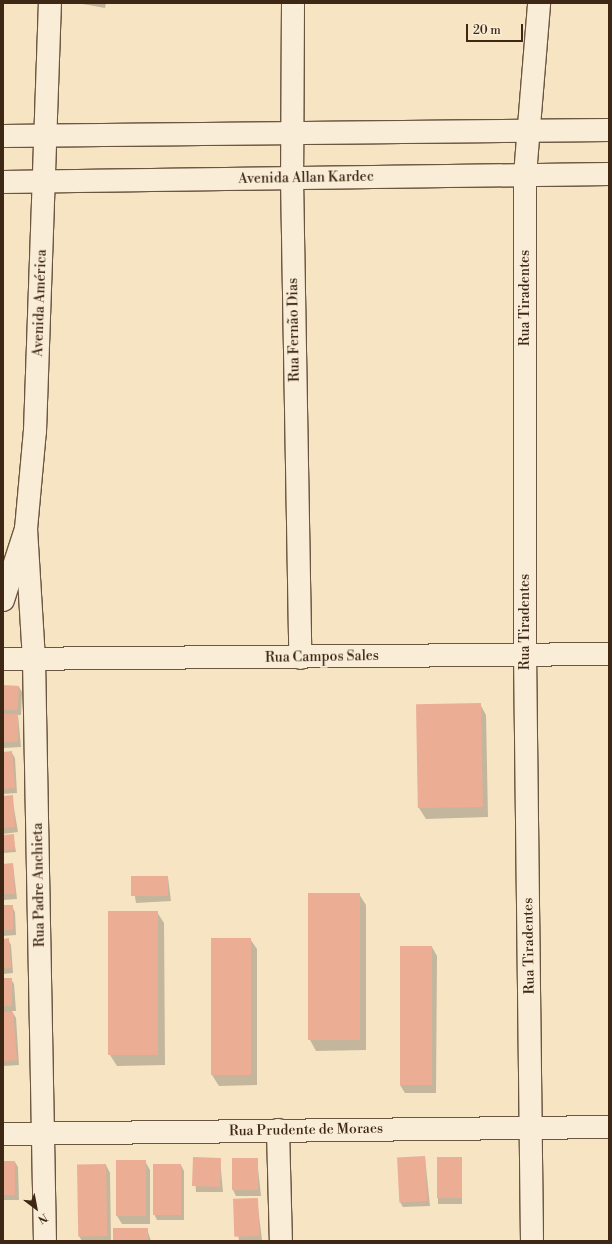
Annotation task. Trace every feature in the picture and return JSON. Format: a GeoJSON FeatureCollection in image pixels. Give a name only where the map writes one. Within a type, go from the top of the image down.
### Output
{"type":"FeatureCollection","features":[{"type":"Feature","properties":{"kind":"street","name":"Avenida América"},"geometry":{"type":"LineString","coordinates":[[3,600],[26,529],[35,431],[44,181],[44,136],[50,3]]}},
{"type":"Feature","properties":{"kind":"street","name":"Rua Fernão Dias"},"geometry":{"type":"LineString","coordinates":[[293,3],[292,178],[300,658]]}},
{"type":"Feature","properties":{"kind":"street","name":"Rua Tiradentes"},"geometry":{"type":"LineString","coordinates":[[532,1241],[525,655],[525,175],[526,132],[539,3]]}},
{"type":"Feature","properties":{"kind":"street"},"geometry":{"type":"LineString","coordinates":[[3,136],[609,130]]}},
{"type":"Feature","properties":{"kind":"street","name":"Avenida Allan Kardec"},"geometry":{"type":"LineString","coordinates":[[3,182],[609,174]]}},
{"type":"Feature","properties":{"kind":"street","name":"Rua Padre Anchieta"},"geometry":{"type":"LineString","coordinates":[[26,529],[34,659],[44,1134],[44,1241]]}},
{"type":"Feature","properties":{"kind":"street","name":"Rua Campos Sales"},"geometry":{"type":"LineString","coordinates":[[3,660],[609,654]]}},
{"type":"Feature","properties":{"kind":"street","name":"Rua Prudente de Moraes"},"geometry":{"type":"LineString","coordinates":[[3,1134],[609,1127]]}},
{"type":"Feature","properties":{"kind":"street"},"geometry":{"type":"LineString","coordinates":[[278,1130],[281,1241]]}},
{"type":"Feature","properties":{"kind":"building"},"geometry":{"type":"Polygon","coordinates":[[[3,685],[19,686],[17,710],[3,709],[3,685]]]}},
{"type":"Feature","properties":{"kind":"building"},"geometry":{"type":"Polygon","coordinates":[[[481,703],[483,807],[418,808],[416,704],[481,703]]]}},
{"type":"Feature","properties":{"kind":"building"},"geometry":{"type":"Polygon","coordinates":[[[3,714],[18,714],[18,742],[3,742],[3,714]]]}},
{"type":"Feature","properties":{"kind":"building"},"geometry":{"type":"Polygon","coordinates":[[[12,751],[15,788],[3,789],[3,752],[12,751]]]}},
{"type":"Feature","properties":{"kind":"building"},"geometry":{"type":"Polygon","coordinates":[[[13,795],[15,827],[3,828],[3,796],[13,795]]]}},
{"type":"Feature","properties":{"kind":"building"},"geometry":{"type":"Polygon","coordinates":[[[14,834],[15,849],[3,851],[3,835],[14,834]]]}},
{"type":"Feature","properties":{"kind":"building"},"geometry":{"type":"Polygon","coordinates":[[[13,863],[15,894],[3,894],[3,864],[13,863]]]}},
{"type":"Feature","properties":{"kind":"building"},"geometry":{"type":"Polygon","coordinates":[[[131,876],[168,876],[168,896],[131,896],[131,876]]]}},
{"type":"Feature","properties":{"kind":"building"},"geometry":{"type":"Polygon","coordinates":[[[308,893],[360,893],[360,1040],[308,1040],[308,893]]]}},
{"type":"Feature","properties":{"kind":"building"},"geometry":{"type":"Polygon","coordinates":[[[3,905],[13,905],[13,930],[3,930],[3,905]]]}},
{"type":"Feature","properties":{"kind":"building"},"geometry":{"type":"Polygon","coordinates":[[[108,911],[158,911],[158,1055],[108,1055],[108,911]]]}},
{"type":"Feature","properties":{"kind":"building"},"geometry":{"type":"Polygon","coordinates":[[[9,938],[11,968],[3,968],[3,939],[9,938]]]}},
{"type":"Feature","properties":{"kind":"building"},"geometry":{"type":"Polygon","coordinates":[[[211,938],[251,938],[251,1075],[211,1075],[211,938]]]}},
{"type":"Feature","properties":{"kind":"building"},"geometry":{"type":"Polygon","coordinates":[[[400,946],[432,946],[432,1085],[400,1085],[400,946]]]}},
{"type":"Feature","properties":{"kind":"building"},"geometry":{"type":"Polygon","coordinates":[[[3,978],[12,978],[12,1006],[3,1006],[3,978]]]}},
{"type":"Feature","properties":{"kind":"building"},"geometry":{"type":"Polygon","coordinates":[[[3,1012],[13,1012],[17,1060],[3,1061],[3,1012]]]}},
{"type":"Feature","properties":{"kind":"building"},"geometry":{"type":"Polygon","coordinates":[[[425,1156],[427,1201],[399,1202],[397,1157],[425,1156]]]}},
{"type":"Feature","properties":{"kind":"building"},"geometry":{"type":"Polygon","coordinates":[[[193,1157],[221,1158],[220,1187],[192,1186],[193,1157]]]}},
{"type":"Feature","properties":{"kind":"building"},"geometry":{"type":"Polygon","coordinates":[[[437,1157],[462,1157],[462,1198],[437,1198],[437,1157]]]}},
{"type":"Feature","properties":{"kind":"building"},"geometry":{"type":"Polygon","coordinates":[[[232,1158],[258,1158],[258,1190],[232,1190],[232,1158]]]}},
{"type":"Feature","properties":{"kind":"building"},"geometry":{"type":"Polygon","coordinates":[[[116,1160],[146,1160],[146,1216],[116,1216],[116,1160]]]}},
{"type":"Feature","properties":{"kind":"building"},"geometry":{"type":"Polygon","coordinates":[[[3,1161],[15,1161],[15,1195],[3,1195],[3,1161]]]}},
{"type":"Feature","properties":{"kind":"building"},"geometry":{"type":"Polygon","coordinates":[[[106,1164],[107,1236],[78,1236],[77,1165],[106,1164]]]}},
{"type":"Feature","properties":{"kind":"building"},"geometry":{"type":"Polygon","coordinates":[[[153,1164],[181,1164],[181,1215],[153,1215],[153,1164]]]}},
{"type":"Feature","properties":{"kind":"building"},"geometry":{"type":"Polygon","coordinates":[[[258,1198],[259,1236],[234,1237],[233,1199],[258,1198]]]}},
{"type":"Feature","properties":{"kind":"building"},"geometry":{"type":"Polygon","coordinates":[[[113,1228],[148,1228],[148,1241],[113,1241],[113,1228]]]}}]}
